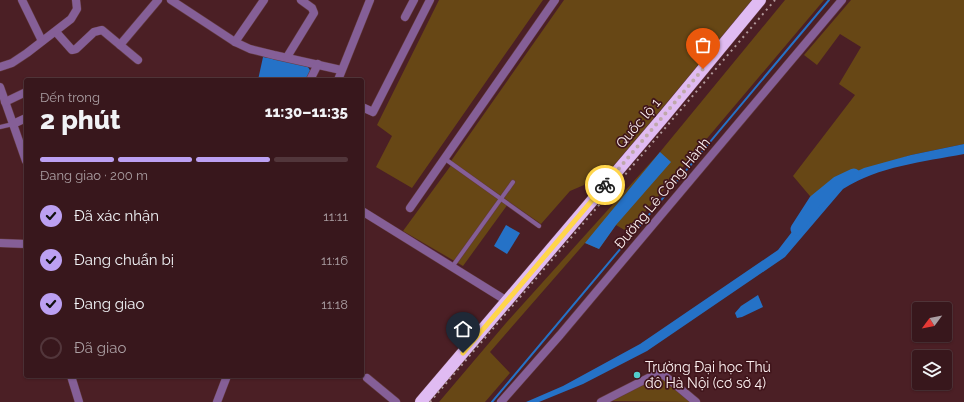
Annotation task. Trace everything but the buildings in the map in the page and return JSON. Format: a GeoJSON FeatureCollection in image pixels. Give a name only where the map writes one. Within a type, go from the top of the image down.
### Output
{"type":"FeatureCollection","features":[{"type":"Feature","properties":{"kind":"highway","name":"Quốc lộ 1"},"geometry":{"type":"LineString","coordinates":[[421,402],[760,0]]}},
{"type":"Feature","properties":{"kind":"street"},"geometry":{"type":"LineString","coordinates":[[22,0],[42,41]]}},
{"type":"Feature","properties":{"kind":"street"},"geometry":{"type":"LineString","coordinates":[[0,66],[12,63],[56,32],[73,17],[77,9],[76,0]]}},
{"type":"Feature","properties":{"kind":"street"},"geometry":{"type":"LineString","coordinates":[[120,44],[158,0]]}},
{"type":"Feature","properties":{"kind":"street"},"geometry":{"type":"LineString","coordinates":[[171,0],[235,42],[250,49],[341,70]]}},
{"type":"Feature","properties":{"kind":"street"},"geometry":{"type":"LineString","coordinates":[[235,42],[264,0]]}},
{"type":"Feature","properties":{"kind":"street"},"geometry":{"type":"LineString","coordinates":[[287,57],[314,13],[312,8],[301,0]]}},
{"type":"Feature","properties":{"kind":"street"},"geometry":{"type":"LineString","coordinates":[[339,78],[370,0]]}},
{"type":"Feature","properties":{"kind":"street"},"geometry":{"type":"LineString","coordinates":[[405,17],[414,0]]}},
{"type":"Feature","properties":{"kind":"street"},"geometry":{"type":"LineString","coordinates":[[364,108],[373,112],[430,0]]}},
{"type":"Feature","properties":{"kind":"street"},"geometry":{"type":"LineString","coordinates":[[410,208],[555,0]]}},
{"type":"Feature","properties":{"kind":"street","name":"Đường Lê Công Hành"},"geometry":{"type":"LineString","coordinates":[[501,402],[565,329],[842,0]]}},
{"type":"Feature","properties":{"kind":"street"},"geometry":{"type":"LineString","coordinates":[[56,32],[72,50],[76,49],[94,32],[102,30],[138,60]]}},
{"type":"Feature","properties":{"kind":"street"},"geometry":{"type":"LineString","coordinates":[[311,78],[318,64]]}},
{"type":"Feature","properties":{"kind":"street"},"geometry":{"type":"LineString","coordinates":[[0,87],[24,155]]}},
{"type":"Feature","properties":{"kind":"street"},"geometry":{"type":"LineString","coordinates":[[5,102],[24,93]]}},
{"type":"Feature","properties":{"kind":"street"},"geometry":{"type":"LineString","coordinates":[[13,124],[24,119]]}},
{"type":"Feature","properties":{"kind":"street"},"geometry":{"type":"LineString","coordinates":[[364,212],[507,301]]}},
{"type":"Feature","properties":{"kind":"street"},"geometry":{"type":"LineString","coordinates":[[0,243],[24,244]]}},
{"type":"Feature","properties":{"kind":"street"},"geometry":{"type":"LineString","coordinates":[[601,402],[658,373],[665,376],[696,402]]}},
{"type":"Feature","properties":{"kind":"street"},"geometry":{"type":"LineString","coordinates":[[72,378],[78,401]]}},
{"type":"Feature","properties":{"kind":"street"},"geometry":{"type":"LineString","coordinates":[[217,402],[225,378]]}},
{"type":"Feature","properties":{"kind":"street"},"geometry":{"type":"LineString","coordinates":[[367,378],[396,402]]}},
{"type":"Feature","properties":{"kind":"lane"},"geometry":{"type":"LineString","coordinates":[[0,127],[13,124]]}},
{"type":"Feature","properties":{"kind":"lane"},"geometry":{"type":"LineString","coordinates":[[448,161],[539,226]]}},
{"type":"Feature","properties":{"kind":"lane"},"geometry":{"type":"LineString","coordinates":[[452,267],[513,182]]}},
{"type":"Feature","properties":{"kind":"shaded area"},"geometry":{"type":"Polygon","coordinates":[[[439,0],[543,0],[412,188],[376,167],[392,136],[377,125],[439,0]]]}},
{"type":"Feature","properties":{"kind":"shaded area"},"geometry":{"type":"Polygon","coordinates":[[[564,0],[753,0],[606,175],[592,172],[584,185],[570,191],[541,224],[451,161],[564,0]]]}},
{"type":"Feature","properties":{"kind":"shaded area"},"geometry":{"type":"Polygon","coordinates":[[[785,0],[824,0],[628,232],[616,225],[599,249],[585,243],[490,352],[510,373],[485,402],[439,402],[506,323],[660,152],[785,0]]]}},
{"type":"Feature","properties":{"kind":"shaded area"},"geometry":{"type":"Polygon","coordinates":[[[851,0],[964,0],[964,144],[911,155],[843,178],[815,202],[793,176],[855,95],[839,84],[861,47],[840,34],[817,65],[804,55],[851,0]]]}},
{"type":"Feature","properties":{"kind":"shaded area"},"geometry":{"type":"Polygon","coordinates":[[[452,164],[508,204],[463,266],[403,231],[452,164]]]}},
{"type":"Feature","properties":{"kind":"shaded area"},"geometry":{"type":"Polygon","coordinates":[[[663,376],[692,402],[611,401],[657,377],[663,376]]]}},
{"type":"Feature","properties":{"kind":"water"},"geometry":{"type":"Polygon","coordinates":[[[263,57],[286,60],[308,67],[311,72],[308,78],[258,78],[263,57]]]}},
{"type":"Feature","properties":{"kind":"water"},"geometry":{"type":"Polygon","coordinates":[[[964,144],[964,154],[886,170],[857,181],[843,189],[785,257],[647,351],[583,384],[539,402],[526,402],[563,386],[640,344],[778,250],[815,202],[843,178],[864,168],[911,155],[964,144]]]}},
{"type":"Feature","properties":{"kind":"water"},"geometry":{"type":"Polygon","coordinates":[[[660,152],[671,162],[616,225],[599,249],[585,243],[660,152]]]}},
{"type":"Feature","properties":{"kind":"water"},"geometry":{"type":"Polygon","coordinates":[[[506,225],[520,233],[507,254],[494,246],[506,225]]]}},
{"type":"Feature","properties":{"kind":"water"},"geometry":{"type":"Polygon","coordinates":[[[758,295],[763,307],[737,318],[735,313],[741,306],[758,295]]]}},
{"type":"Feature","properties":{"kind":"waterway"},"geometry":{"type":"LineString","coordinates":[[492,402],[829,0]]}},
{"type":"Feature","properties":{"kind":"waterway"},"geometry":{"type":"LineString","coordinates":[[797,229],[815,201],[837,183],[854,175]]}},
{"type":"Feature","properties":{"kind":"railway"},"geometry":{"type":"LineString","coordinates":[[430,402],[775,0]]}},
{"type":"Feature","properties":{"kind":"way so far"},"geometry":{"type":"LineString","coordinates":[[605,185],[703,69]]}},
{"type":"Feature","properties":{"kind":"place","name":"Trường Đại học Thủ đô Hà Nội (cơ sở 4)"},"geometry":{"type":"Point","coordinates":[637,375]}},
{"type":"Feature","properties":{"kind":"route"},"geometry":{"type":"LineString","coordinates":[[463,353],[605,185]]}}]}
